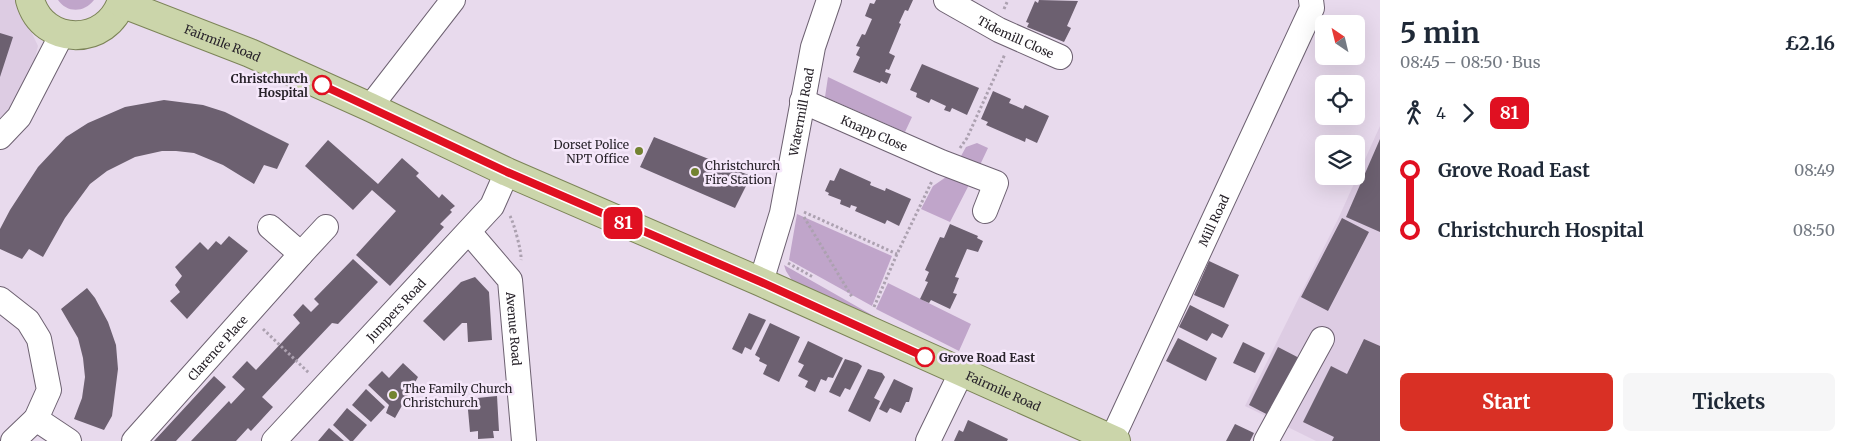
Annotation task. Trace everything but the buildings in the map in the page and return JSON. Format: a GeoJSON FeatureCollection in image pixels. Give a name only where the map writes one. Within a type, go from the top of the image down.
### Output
{"type":"FeatureCollection","features":[{"type":"Feature","properties":{"kind":"main road"},"geometry":{"type":"LineString","coordinates":[[30,0],[41,20],[51,28],[62,34],[78,35],[96,31],[112,19],[122,1]]}},
{"type":"Feature","properties":{"kind":"main road","name":"Fairmile Road"},"geometry":{"type":"LineString","coordinates":[[122,1],[250,53],[507,172],[761,282],[1114,440]]}},
{"type":"Feature","properties":{"kind":"street"},"geometry":{"type":"LineString","coordinates":[[370,107],[453,0]]}},
{"type":"Feature","properties":{"kind":"street","name":"Watermill Road"},"geometry":{"type":"LineString","coordinates":[[761,282],[782,213],[802,101],[814,47],[830,0]]}},
{"type":"Feature","properties":{"kind":"street","name":"Tidemill Close"},"geometry":{"type":"LineString","coordinates":[[946,0],[999,30],[1060,57]]}},
{"type":"Feature","properties":{"kind":"street","name":"Mill Road"},"geometry":{"type":"LineString","coordinates":[[1114,440],[1312,8],[1311,0]]}},
{"type":"Feature","properties":{"kind":"street"},"geometry":{"type":"LineString","coordinates":[[0,137],[19,117],[62,34]]}},
{"type":"Feature","properties":{"kind":"street","name":"Knapp Close"},"geometry":{"type":"LineString","coordinates":[[802,101],[946,164],[996,183],[985,210]]}},
{"type":"Feature","properties":{"kind":"street","name":"Jumpers Road"},"geometry":{"type":"LineString","coordinates":[[274,441],[492,206],[507,172]]}},
{"type":"Feature","properties":{"kind":"street","name":"Clarence Place"},"geometry":{"type":"LineString","coordinates":[[134,441],[326,227]]}},
{"type":"Feature","properties":{"kind":"street"},"geometry":{"type":"LineString","coordinates":[[270,228],[302,254]]}},
{"type":"Feature","properties":{"kind":"street","name":"Avenue Road"},"geometry":{"type":"LineString","coordinates":[[469,232],[510,280],[524,441]]}},
{"type":"Feature","properties":{"kind":"street"},"geometry":{"type":"LineString","coordinates":[[0,299],[32,312],[49,390],[36,419],[13,441]]}},
{"type":"Feature","properties":{"kind":"street"},"geometry":{"type":"LineString","coordinates":[[1266,441],[1322,339]]}},
{"type":"Feature","properties":{"kind":"street"},"geometry":{"type":"LineString","coordinates":[[928,441],[961,373]]}},
{"type":"Feature","properties":{"kind":"street"},"geometry":{"type":"LineString","coordinates":[[36,419],[69,441]]}},
{"type":"Feature","properties":{"kind":"street"},"geometry":{"type":"LineString","coordinates":[[0,437],[4,441]]}},
{"type":"Feature","properties":{"kind":"path"},"geometry":{"type":"LineString","coordinates":[[872,312],[897,254],[946,164],[967,138],[1014,37]]}},
{"type":"Feature","properties":{"kind":"path"},"geometry":{"type":"LineString","coordinates":[[492,206],[504,211],[510,217],[515,227],[522,256],[518,268],[510,280]]}},
{"type":"Feature","properties":{"kind":"path"},"geometry":{"type":"LineString","coordinates":[[800,210],[855,302]]}},
{"type":"Feature","properties":{"kind":"path"},"geometry":{"type":"LineString","coordinates":[[806,213],[897,254]]}},
{"type":"Feature","properties":{"kind":"path"},"geometry":{"type":"LineString","coordinates":[[248,315],[324,388]]}},
{"type":"Feature","properties":{"kind":"shaded area"},"geometry":{"type":"Polygon","coordinates":[[[0,0],[16,0],[38,46],[30,78],[0,133],[0,0]]]}},
{"type":"Feature","properties":{"kind":"shaded area"},"geometry":{"type":"Polygon","coordinates":[[[58,0],[94,0],[85,7],[76,10],[66,7],[58,0]]]}},
{"type":"Feature","properties":{"kind":"shaded area"},"geometry":{"type":"Polygon","coordinates":[[[828,77],[912,117],[905,132],[825,97],[828,77]]]}},
{"type":"Feature","properties":{"kind":"shaded area"},"geometry":{"type":"Polygon","coordinates":[[[1380,126],[1380,441],[1316,441],[1245,406],[1353,185],[1365,185],[1365,159],[1380,126]]]}},
{"type":"Feature","properties":{"kind":"shaded area"},"geometry":{"type":"Polygon","coordinates":[[[977,143],[988,148],[980,165],[961,156],[966,147],[977,143]]]}},
{"type":"Feature","properties":{"kind":"shaded area"},"geometry":{"type":"Polygon","coordinates":[[[949,175],[973,177],[950,222],[921,209],[933,186],[949,175]]]}},
{"type":"Feature","properties":{"kind":"shaded area"},"geometry":{"type":"Polygon","coordinates":[[[797,214],[892,256],[872,306],[789,260],[797,214]]]}},
{"type":"Feature","properties":{"kind":"shaded area"},"geometry":{"type":"Polygon","coordinates":[[[784,265],[893,327],[793,282],[784,265]]]}},
{"type":"Feature","properties":{"kind":"shaded area"},"geometry":{"type":"Polygon","coordinates":[[[888,283],[971,324],[959,351],[876,309],[888,283]]]}},
{"type":"Feature","properties":{"kind":"bus line","name":"81"},"geometry":{"type":"LineString","coordinates":[[322,85],[507,172],[761,282],[925,357]]}},
{"type":"Feature","properties":{"kind":"place","name":"Christchurch Hospital"},"geometry":{"type":"Point","coordinates":[322,85]}},
{"type":"Feature","properties":{"kind":"place","name":"Dorset Police NPT Office"},"geometry":{"type":"Point","coordinates":[639,151]}},
{"type":"Feature","properties":{"kind":"place","name":"Christchurch Fire Station"},"geometry":{"type":"Point","coordinates":[695,172]}},
{"type":"Feature","properties":{"kind":"place","name":"Grove Road East"},"geometry":{"type":"Point","coordinates":[925,357]}},
{"type":"Feature","properties":{"kind":"place","name":"The Family Church Christchurch"},"geometry":{"type":"Point","coordinates":[393,395]}}]}
